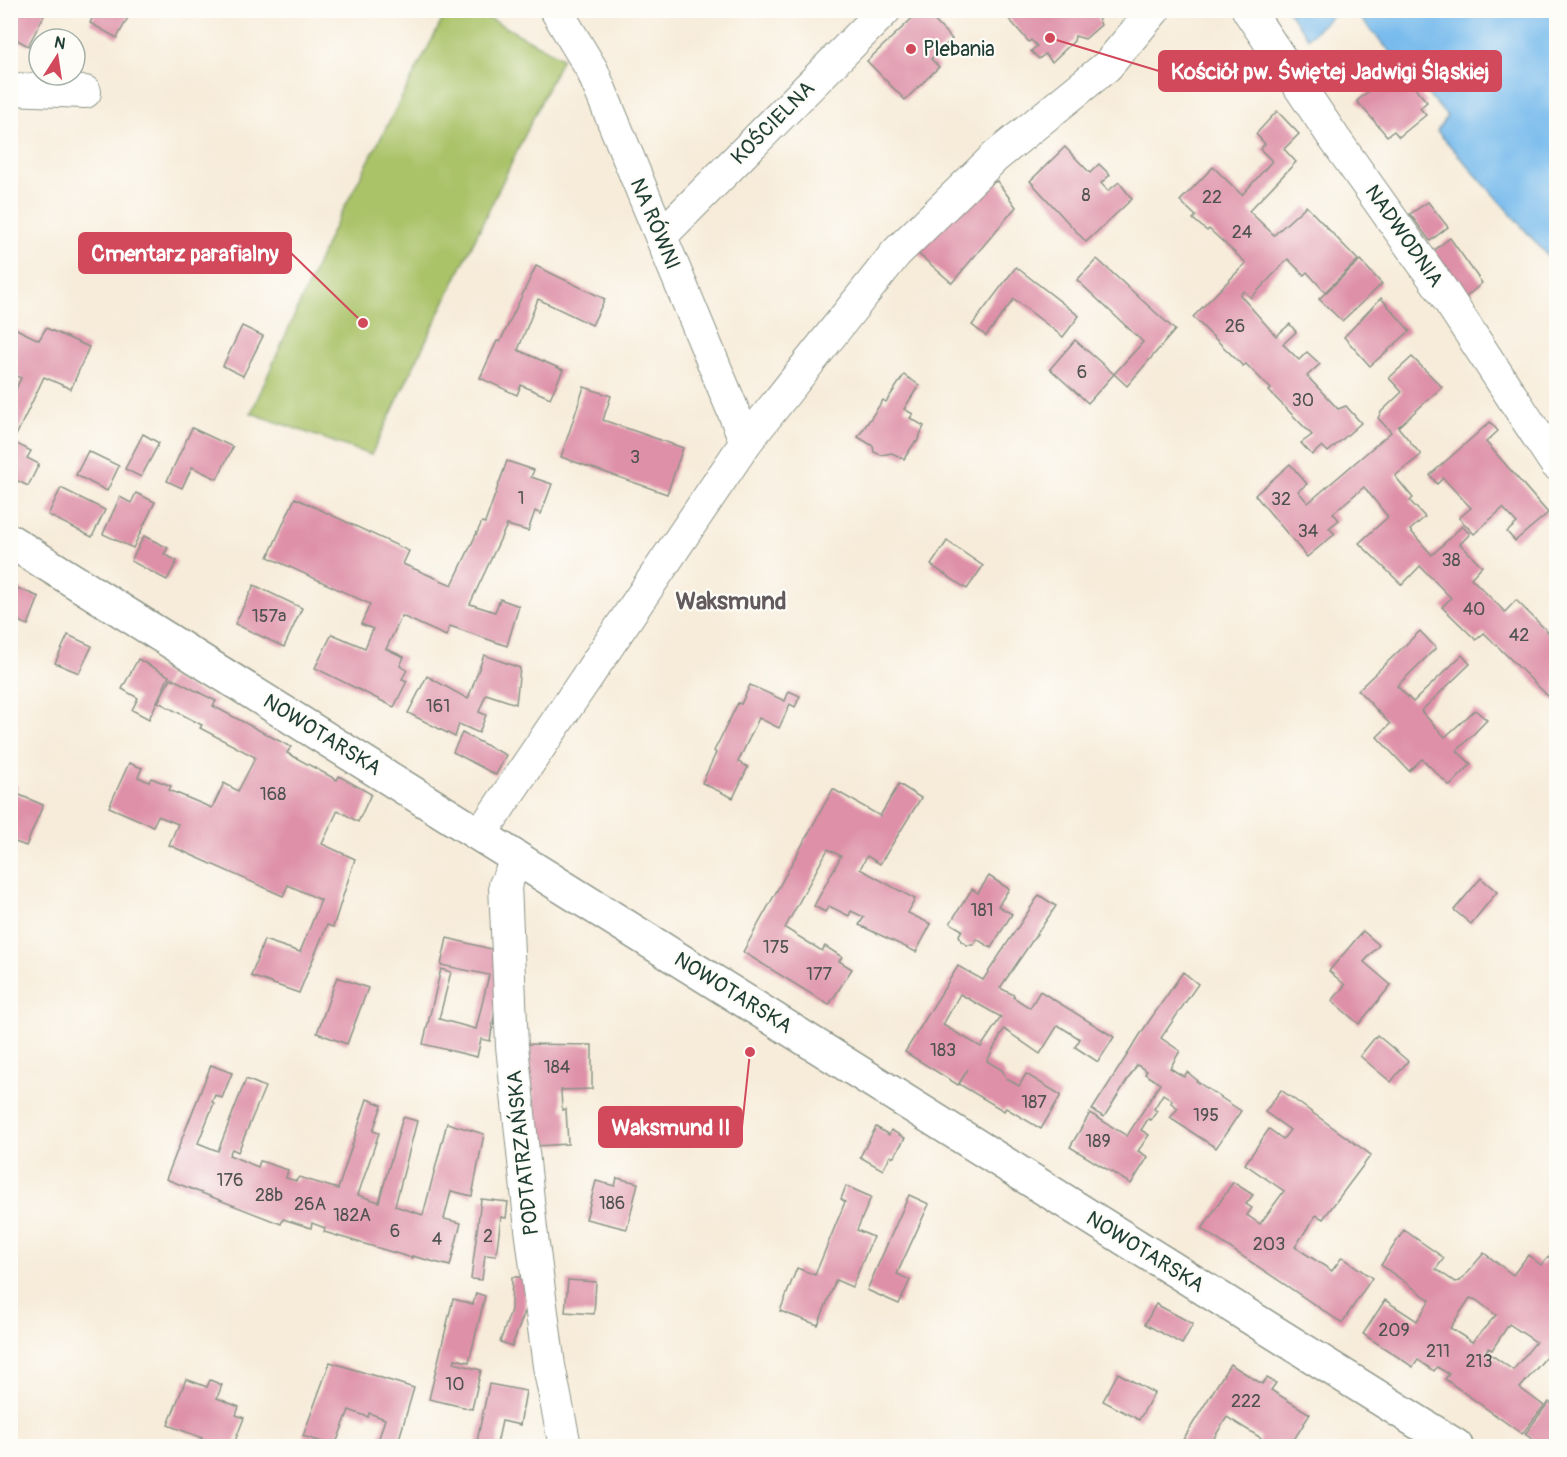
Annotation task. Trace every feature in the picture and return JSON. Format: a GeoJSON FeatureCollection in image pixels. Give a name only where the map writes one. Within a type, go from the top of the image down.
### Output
{"type":"FeatureCollection","features":[{"type":"Feature","properties":{"kind":"street","name":"NA RÓWNI"},"geometry":{"type":"LineString","coordinates":[[555,10],[592,70],[746,441]]}},
{"type":"Feature","properties":{"kind":"street","name":"KOŚCIELNA"},"geometry":{"type":"LineString","coordinates":[[661,236],[885,10]]}},
{"type":"Feature","properties":{"kind":"street"},"geometry":{"type":"LineString","coordinates":[[480,835],[746,441],[896,254],[995,157],[1107,66],[1154,10]]}},
{"type":"Feature","properties":{"kind":"street","name":"NADWODNIA"},"geometry":{"type":"LineString","coordinates":[[1248,10],[1334,138],[1442,290],[1557,464]]}},
{"type":"Feature","properties":{"kind":"street"},"geometry":{"type":"LineString","coordinates":[[10,89],[85,92]]}},
{"type":"Feature","properties":{"kind":"street","name":"NOWOTARSKA"},"geometry":{"type":"LineString","coordinates":[[10,541],[1456,1446]]}},
{"type":"Feature","properties":{"kind":"street","name":"PODTATRZAŃSKA"},"geometry":{"type":"LineString","coordinates":[[517,859],[505,885],[512,1046],[531,1229],[549,1366],[565,1446]]}},
{"type":"Feature","properties":{"kind":"green space"},"geometry":{"type":"Polygon","coordinates":[[[447,11],[476,11],[562,58],[371,455],[251,413],[331,233],[447,11]]]}},
{"type":"Feature","properties":{"kind":"water"},"geometry":{"type":"Polygon","coordinates":[[[1288,11],[1337,11],[1308,38],[1288,11]]]}},
{"type":"Feature","properties":{"kind":"water"},"geometry":{"type":"Polygon","coordinates":[[[1354,11],[1556,11],[1556,265],[1437,131],[1447,116],[1354,11]]]}},
{"type":"Feature","properties":{"kind":"building"},"geometry":{"type":"Polygon","coordinates":[[[10,10],[47,10],[38,27],[27,27],[27,45],[10,36],[10,10]]]}},
{"type":"Feature","properties":{"kind":"building"},"geometry":{"type":"Polygon","coordinates":[[[96,10],[132,10],[117,38],[90,23],[96,10]]]}},
{"type":"Feature","properties":{"kind":"building","name":"Plebania"},"geometry":{"type":"Polygon","coordinates":[[[921,10],[924,10],[952,39],[931,59],[939,67],[905,100],[867,61],[921,10]]]}},
{"type":"Feature","properties":{"kind":"building"},"geometry":{"type":"Polygon","coordinates":[[[1001,10],[1106,10],[1097,15],[1101,25],[1085,39],[1075,36],[1074,41],[1052,62],[1045,54],[1039,59],[1031,51],[1037,46],[1031,40],[1029,42],[1001,10]]]}},
{"type":"Feature","properties":{"kind":"building"},"geometry":{"type":"Polygon","coordinates":[[[1397,67],[1427,102],[1420,108],[1426,115],[1399,137],[1394,131],[1387,136],[1357,101],[1397,67]]]}},
{"type":"Feature","properties":{"kind":"building"},"geometry":{"type":"Polygon","coordinates":[[[1277,111],[1299,134],[1284,149],[1296,162],[1249,211],[1274,235],[1306,206],[1358,260],[1325,292],[1307,272],[1304,275],[1288,259],[1251,298],[1244,291],[1240,295],[1276,336],[1290,324],[1296,332],[1283,344],[1299,360],[1307,352],[1320,364],[1307,376],[1338,409],[1346,406],[1361,423],[1328,452],[1322,446],[1312,455],[1301,443],[1312,435],[1246,364],[1243,366],[1193,317],[1246,263],[1209,229],[1207,231],[1193,219],[1196,216],[1180,201],[1213,167],[1242,195],[1272,161],[1260,149],[1265,144],[1256,134],[1277,111]]]}},
{"type":"Feature","properties":{"kind":"building"},"geometry":{"type":"Polygon","coordinates":[[[1065,147],[1090,173],[1099,164],[1110,175],[1101,183],[1108,191],[1119,182],[1132,199],[1086,242],[1030,181],[1065,147]]]}},
{"type":"Feature","properties":{"kind":"building"},"geometry":{"type":"Polygon","coordinates":[[[997,181],[1016,207],[952,283],[915,251],[977,190],[997,181]]]}},
{"type":"Feature","properties":{"kind":"building"},"geometry":{"type":"Polygon","coordinates":[[[1428,202],[1448,227],[1430,241],[1410,214],[1428,202]]]}},
{"type":"Feature","properties":{"kind":"building"},"geometry":{"type":"Polygon","coordinates":[[[1450,238],[1482,283],[1465,298],[1432,252],[1450,238]]]}},
{"type":"Feature","properties":{"kind":"building"},"geometry":{"type":"Polygon","coordinates":[[[1097,259],[1175,330],[1127,386],[1114,374],[1143,342],[1077,280],[1097,259]]]}},
{"type":"Feature","properties":{"kind":"building"},"geometry":{"type":"Polygon","coordinates":[[[1360,260],[1382,284],[1342,321],[1319,299],[1360,260]]]}},
{"type":"Feature","properties":{"kind":"building"},"geometry":{"type":"Polygon","coordinates":[[[536,266],[605,299],[592,325],[538,299],[518,350],[563,370],[550,398],[521,385],[517,395],[480,378],[536,266]]]}},
{"type":"Feature","properties":{"kind":"building"},"geometry":{"type":"Polygon","coordinates":[[[1016,267],[1079,316],[1063,337],[1014,299],[986,336],[972,325],[1016,267]]]}},
{"type":"Feature","properties":{"kind":"building"},"geometry":{"type":"Polygon","coordinates":[[[1381,298],[1410,331],[1370,366],[1344,337],[1381,298]]]}},
{"type":"Feature","properties":{"kind":"building"},"geometry":{"type":"Polygon","coordinates":[[[10,326],[39,340],[46,328],[89,347],[71,389],[44,377],[13,442],[31,451],[27,458],[39,464],[28,486],[10,477],[10,401],[21,378],[10,373],[10,326]]]}},
{"type":"Feature","properties":{"kind":"building"},"geometry":{"type":"Polygon","coordinates":[[[242,326],[263,336],[243,376],[223,366],[242,326]]]}},
{"type":"Feature","properties":{"kind":"building"},"geometry":{"type":"Polygon","coordinates":[[[1075,340],[1114,374],[1088,403],[1050,369],[1075,340]]]}},
{"type":"Feature","properties":{"kind":"building"},"geometry":{"type":"Polygon","coordinates":[[[1412,357],[1442,387],[1398,427],[1421,455],[1395,476],[1413,498],[1410,501],[1425,517],[1410,530],[1432,555],[1462,526],[1470,534],[1460,544],[1482,566],[1471,578],[1505,612],[1516,600],[1556,640],[1556,700],[1554,702],[1484,633],[1476,640],[1442,607],[1451,598],[1420,566],[1402,585],[1359,543],[1388,517],[1364,487],[1333,513],[1339,520],[1329,528],[1335,534],[1307,557],[1255,495],[1290,464],[1307,484],[1298,491],[1308,503],[1391,432],[1378,418],[1381,412],[1402,392],[1389,378],[1412,357]]]}},
{"type":"Feature","properties":{"kind":"building"},"geometry":{"type":"Polygon","coordinates":[[[904,375],[919,385],[904,409],[913,414],[910,418],[924,426],[917,442],[904,459],[892,453],[881,455],[874,452],[873,446],[858,437],[883,400],[886,402],[904,375]]]}},
{"type":"Feature","properties":{"kind":"building"},"geometry":{"type":"Polygon","coordinates":[[[584,387],[611,396],[603,420],[683,448],[667,494],[561,457],[584,387]]]}},
{"type":"Feature","properties":{"kind":"building"},"geometry":{"type":"Polygon","coordinates":[[[1490,422],[1498,431],[1486,442],[1548,513],[1515,541],[1507,532],[1517,523],[1503,508],[1474,534],[1459,518],[1471,508],[1443,478],[1437,484],[1430,475],[1490,422]]]}},
{"type":"Feature","properties":{"kind":"building"},"geometry":{"type":"Polygon","coordinates":[[[192,428],[233,447],[217,479],[192,467],[182,488],[167,481],[192,428]]]}},
{"type":"Feature","properties":{"kind":"building"},"geometry":{"type":"Polygon","coordinates":[[[143,434],[159,443],[141,477],[125,469],[143,434]]]}},
{"type":"Feature","properties":{"kind":"building"},"geometry":{"type":"Polygon","coordinates":[[[88,451],[119,466],[107,491],[76,475],[88,451]]]}},
{"type":"Feature","properties":{"kind":"building"},"geometry":{"type":"Polygon","coordinates":[[[507,461],[534,470],[531,477],[552,484],[541,514],[535,511],[528,531],[507,525],[470,604],[495,612],[500,599],[519,606],[507,646],[450,626],[446,636],[402,616],[386,649],[404,657],[400,666],[407,670],[402,679],[407,681],[394,707],[315,668],[332,634],[365,648],[373,629],[361,624],[370,604],[268,557],[295,498],[409,551],[403,564],[452,585],[482,522],[485,523],[507,461]]]}},
{"type":"Feature","properties":{"kind":"building"},"geometry":{"type":"Polygon","coordinates":[[[61,488],[105,510],[92,537],[48,515],[61,488]]]}},
{"type":"Feature","properties":{"kind":"building"},"geometry":{"type":"Polygon","coordinates":[[[136,493],[155,502],[133,548],[103,534],[120,497],[131,503],[136,493]]]}},
{"type":"Feature","properties":{"kind":"building"},"geometry":{"type":"Polygon","coordinates":[[[144,536],[168,548],[164,554],[177,561],[167,580],[131,561],[144,536]]]}},
{"type":"Feature","properties":{"kind":"building"},"geometry":{"type":"Polygon","coordinates":[[[947,541],[983,566],[967,589],[931,565],[947,541]]]}},
{"type":"Feature","properties":{"kind":"building"},"geometry":{"type":"Polygon","coordinates":[[[10,585],[39,597],[28,625],[10,618],[10,585]]]}},
{"type":"Feature","properties":{"kind":"building"},"geometry":{"type":"Polygon","coordinates":[[[254,585],[302,608],[284,647],[235,624],[254,585]]]}},
{"type":"Feature","properties":{"kind":"building"},"geometry":{"type":"Polygon","coordinates":[[[1420,631],[1436,648],[1397,686],[1413,702],[1462,655],[1470,664],[1421,711],[1445,737],[1475,710],[1487,720],[1457,751],[1471,764],[1450,786],[1422,759],[1409,771],[1377,737],[1390,724],[1358,690],[1420,631]]]}},
{"type":"Feature","properties":{"kind":"building"},"geometry":{"type":"Polygon","coordinates":[[[68,635],[92,646],[79,673],[55,663],[68,635]]]}},
{"type":"Feature","properties":{"kind":"building"},"geometry":{"type":"Polygon","coordinates":[[[484,655],[520,668],[516,704],[486,694],[479,712],[486,715],[479,733],[459,724],[455,737],[408,713],[427,676],[468,699],[484,655]]]}},
{"type":"Feature","properties":{"kind":"building"},"geometry":{"type":"Polygon","coordinates":[[[138,659],[169,676],[149,719],[132,710],[138,698],[122,689],[138,659]]]}},
{"type":"Feature","properties":{"kind":"building"},"geometry":{"type":"Polygon","coordinates":[[[171,678],[216,701],[213,706],[291,747],[287,753],[337,780],[339,776],[371,794],[358,822],[338,810],[322,844],[355,859],[333,927],[327,925],[299,993],[251,976],[264,940],[300,952],[321,900],[288,885],[283,896],[169,845],[178,824],[158,816],[153,826],[109,807],[129,763],[142,768],[138,777],[149,782],[151,778],[171,786],[169,790],[212,808],[224,783],[238,791],[252,764],[255,757],[200,728],[202,725],[158,702],[171,678]]]}},
{"type":"Feature","properties":{"kind":"building"},"geometry":{"type":"Polygon","coordinates":[[[750,685],[785,701],[789,691],[800,696],[795,707],[790,704],[779,728],[759,718],[738,762],[748,767],[733,798],[702,783],[716,753],[714,751],[738,703],[741,704],[750,685]]]}},
{"type":"Feature","properties":{"kind":"building"},"geometry":{"type":"Polygon","coordinates":[[[462,733],[506,755],[496,775],[453,752],[462,733]]]}},
{"type":"Feature","properties":{"kind":"building"},"geometry":{"type":"Polygon","coordinates":[[[10,783],[18,786],[15,793],[43,805],[26,846],[10,840],[10,783]]]}},
{"type":"Feature","properties":{"kind":"building"},"geometry":{"type":"Polygon","coordinates":[[[899,784],[921,798],[880,864],[867,856],[860,869],[915,899],[908,913],[931,924],[916,952],[859,925],[864,917],[851,911],[849,916],[829,906],[825,912],[814,906],[841,856],[828,849],[785,928],[822,951],[825,946],[842,957],[839,961],[852,969],[829,1005],[743,952],[833,789],[880,816],[899,784]]]}},
{"type":"Feature","properties":{"kind":"building"},"geometry":{"type":"Polygon","coordinates":[[[989,876],[1009,889],[998,906],[1012,914],[991,948],[977,939],[974,945],[967,945],[961,941],[959,935],[962,930],[950,923],[972,889],[978,893],[989,876]]]}},
{"type":"Feature","properties":{"kind":"building"},"geometry":{"type":"Polygon","coordinates":[[[1481,878],[1497,892],[1471,924],[1454,910],[1481,878]]]}},
{"type":"Feature","properties":{"kind":"building"},"geometry":{"type":"Polygon","coordinates":[[[1039,895],[1056,906],[1000,988],[1014,995],[1013,997],[1030,1008],[1040,991],[1114,1037],[1098,1062],[1075,1047],[1080,1039],[1058,1025],[1040,1054],[1004,1029],[987,1061],[1002,1070],[1006,1078],[1019,1086],[1026,1074],[1061,1095],[1041,1129],[1006,1108],[1004,1111],[959,1084],[968,1069],[958,1085],[905,1052],[958,966],[983,980],[1039,895]],[[960,994],[943,1025],[981,1047],[1001,1017],[960,994]]]}},
{"type":"Feature","properties":{"kind":"building"},"geometry":{"type":"Polygon","coordinates":[[[1363,931],[1379,945],[1364,962],[1391,985],[1359,1024],[1332,1001],[1345,985],[1329,971],[1363,931]]]}},
{"type":"Feature","properties":{"kind":"building"},"geometry":{"type":"Polygon","coordinates":[[[447,938],[499,951],[500,978],[490,1041],[481,1039],[477,1057],[423,1044],[441,969],[451,972],[439,1019],[476,1029],[489,975],[441,965],[447,938]]]}},
{"type":"Feature","properties":{"kind":"building"},"geometry":{"type":"Polygon","coordinates":[[[1183,972],[1198,984],[1161,1038],[1180,1051],[1170,1068],[1184,1077],[1187,1072],[1196,1081],[1241,1111],[1216,1148],[1170,1118],[1178,1108],[1163,1094],[1154,1109],[1157,1111],[1141,1130],[1149,1135],[1138,1151],[1148,1157],[1131,1184],[1070,1147],[1090,1113],[1127,1136],[1160,1084],[1145,1074],[1147,1071],[1137,1065],[1104,1117],[1092,1110],[1183,972]]]}},
{"type":"Feature","properties":{"kind":"building"},"geometry":{"type":"Polygon","coordinates":[[[337,977],[368,988],[347,1044],[317,1033],[337,977]]]}},
{"type":"Feature","properties":{"kind":"building"},"geometry":{"type":"Polygon","coordinates":[[[1377,1035],[1408,1061],[1391,1082],[1360,1056],[1377,1035]]]}},
{"type":"Feature","properties":{"kind":"building"},"geometry":{"type":"Polygon","coordinates":[[[522,1044],[592,1045],[592,1089],[561,1090],[562,1110],[566,1109],[568,1144],[536,1146],[533,1091],[523,1092],[522,1044]]]}},
{"type":"Feature","properties":{"kind":"building"},"geometry":{"type":"Polygon","coordinates":[[[211,1065],[232,1073],[222,1098],[215,1095],[198,1143],[218,1151],[246,1079],[265,1087],[238,1152],[232,1149],[229,1155],[258,1167],[260,1161],[288,1170],[286,1178],[296,1181],[299,1177],[338,1189],[367,1099],[382,1105],[373,1131],[379,1133],[358,1195],[379,1202],[403,1117],[417,1121],[395,1206],[423,1215],[447,1123],[484,1134],[472,1196],[451,1191],[444,1219],[461,1223],[450,1266],[412,1256],[412,1258],[324,1232],[325,1228],[312,1223],[311,1228],[283,1219],[281,1224],[166,1179],[211,1065]]]}},
{"type":"Feature","properties":{"kind":"building"},"geometry":{"type":"Polygon","coordinates":[[[1281,1090],[1371,1155],[1323,1219],[1316,1215],[1295,1247],[1332,1271],[1342,1257],[1372,1278],[1342,1323],[1202,1229],[1233,1182],[1253,1195],[1246,1204],[1252,1208],[1247,1215],[1260,1224],[1284,1191],[1245,1164],[1269,1129],[1283,1139],[1290,1130],[1265,1112],[1281,1090]]]}},
{"type":"Feature","properties":{"kind":"building"},"geometry":{"type":"Polygon","coordinates":[[[876,1127],[889,1135],[891,1130],[905,1138],[894,1157],[890,1156],[883,1170],[860,1157],[876,1127]]]}},
{"type":"Feature","properties":{"kind":"building"},"geometry":{"type":"Polygon","coordinates":[[[617,1178],[638,1183],[627,1229],[586,1219],[596,1181],[615,1186],[617,1178]]]}},
{"type":"Feature","properties":{"kind":"building"},"geometry":{"type":"Polygon","coordinates":[[[846,1186],[871,1197],[857,1230],[873,1237],[852,1287],[836,1280],[818,1325],[780,1311],[797,1268],[815,1275],[845,1202],[841,1199],[846,1186]]]}},
{"type":"Feature","properties":{"kind":"building"},"geometry":{"type":"Polygon","coordinates":[[[909,1195],[929,1204],[897,1274],[910,1280],[899,1304],[867,1290],[909,1195]]]}},
{"type":"Feature","properties":{"kind":"building"},"geometry":{"type":"Polygon","coordinates":[[[481,1199],[508,1202],[506,1218],[501,1217],[496,1256],[485,1255],[482,1280],[471,1279],[481,1199]]]}},
{"type":"Feature","properties":{"kind":"building"},"geometry":{"type":"Polygon","coordinates":[[[1404,1230],[1444,1258],[1436,1269],[1455,1282],[1460,1281],[1484,1253],[1513,1275],[1528,1255],[1541,1265],[1556,1249],[1556,1363],[1547,1356],[1520,1388],[1544,1406],[1522,1434],[1445,1379],[1449,1374],[1437,1367],[1434,1371],[1418,1360],[1413,1367],[1363,1334],[1385,1300],[1417,1321],[1430,1300],[1381,1265],[1404,1230]],[[1470,1298],[1450,1328],[1472,1342],[1496,1315],[1470,1298]],[[1509,1324],[1492,1350],[1488,1348],[1486,1351],[1513,1370],[1536,1342],[1509,1324]]]}},
{"type":"Feature","properties":{"kind":"building"},"geometry":{"type":"Polygon","coordinates":[[[512,1277],[526,1277],[525,1311],[512,1346],[500,1342],[511,1310],[512,1277]]]}},
{"type":"Feature","properties":{"kind":"building"},"geometry":{"type":"Polygon","coordinates":[[[568,1280],[596,1282],[594,1314],[565,1312],[568,1280]]]}},
{"type":"Feature","properties":{"kind":"building"},"geometry":{"type":"Polygon","coordinates":[[[476,1293],[485,1296],[469,1362],[455,1359],[454,1363],[481,1370],[472,1409],[429,1399],[453,1299],[473,1304],[476,1293]]]}},
{"type":"Feature","properties":{"kind":"building"},"geometry":{"type":"Polygon","coordinates":[[[1156,1304],[1193,1324],[1182,1344],[1145,1324],[1156,1304]]]}},
{"type":"Feature","properties":{"kind":"building"},"geometry":{"type":"Polygon","coordinates":[[[330,1362],[414,1388],[397,1446],[373,1446],[374,1443],[377,1444],[385,1419],[369,1413],[368,1417],[349,1410],[335,1446],[303,1436],[330,1362]]]}},
{"type":"Feature","properties":{"kind":"building"},"geometry":{"type":"Polygon","coordinates":[[[1230,1364],[1262,1384],[1267,1378],[1276,1383],[1271,1390],[1310,1414],[1290,1446],[1256,1446],[1261,1438],[1227,1417],[1209,1446],[1179,1446],[1230,1364]]]}},
{"type":"Feature","properties":{"kind":"building"},"geometry":{"type":"Polygon","coordinates":[[[1118,1373],[1154,1393],[1139,1420],[1103,1401],[1118,1373]]]}},
{"type":"Feature","properties":{"kind":"building"},"geometry":{"type":"Polygon","coordinates":[[[186,1379],[207,1387],[210,1380],[222,1385],[217,1398],[239,1407],[236,1415],[244,1418],[233,1446],[205,1446],[199,1444],[202,1438],[168,1425],[186,1379]]]}},
{"type":"Feature","properties":{"kind":"building"},"geometry":{"type":"Polygon","coordinates":[[[489,1384],[526,1391],[520,1425],[502,1421],[497,1444],[502,1446],[476,1446],[489,1384]]]}},
{"type":"Feature","properties":{"kind":"building"},"geometry":{"type":"Polygon","coordinates":[[[1549,1402],[1556,1407],[1556,1446],[1542,1446],[1525,1434],[1549,1402]]]}},
{"type":"Feature","properties":{"kind":"place","name":"Kościół pw. Świętej Jadwigi Śląskiej"},"geometry":{"type":"Point","coordinates":[1050,38]}},
{"type":"Feature","properties":{"kind":"place","name":"Plebania"},"geometry":{"type":"Point","coordinates":[911,49]}},
{"type":"Feature","properties":{"kind":"place","name":"Cmentarz parafialny"},"geometry":{"type":"Point","coordinates":[363,323]}},
{"type":"Feature","properties":{"kind":"place","name":"Waksmund II"},"geometry":{"type":"Point","coordinates":[750,1052]}},
{"type":"Feature","properties":{"kind":"district","name":"Waksmund"},"geometry":{"type":"Point","coordinates":[731,601]}}]}
